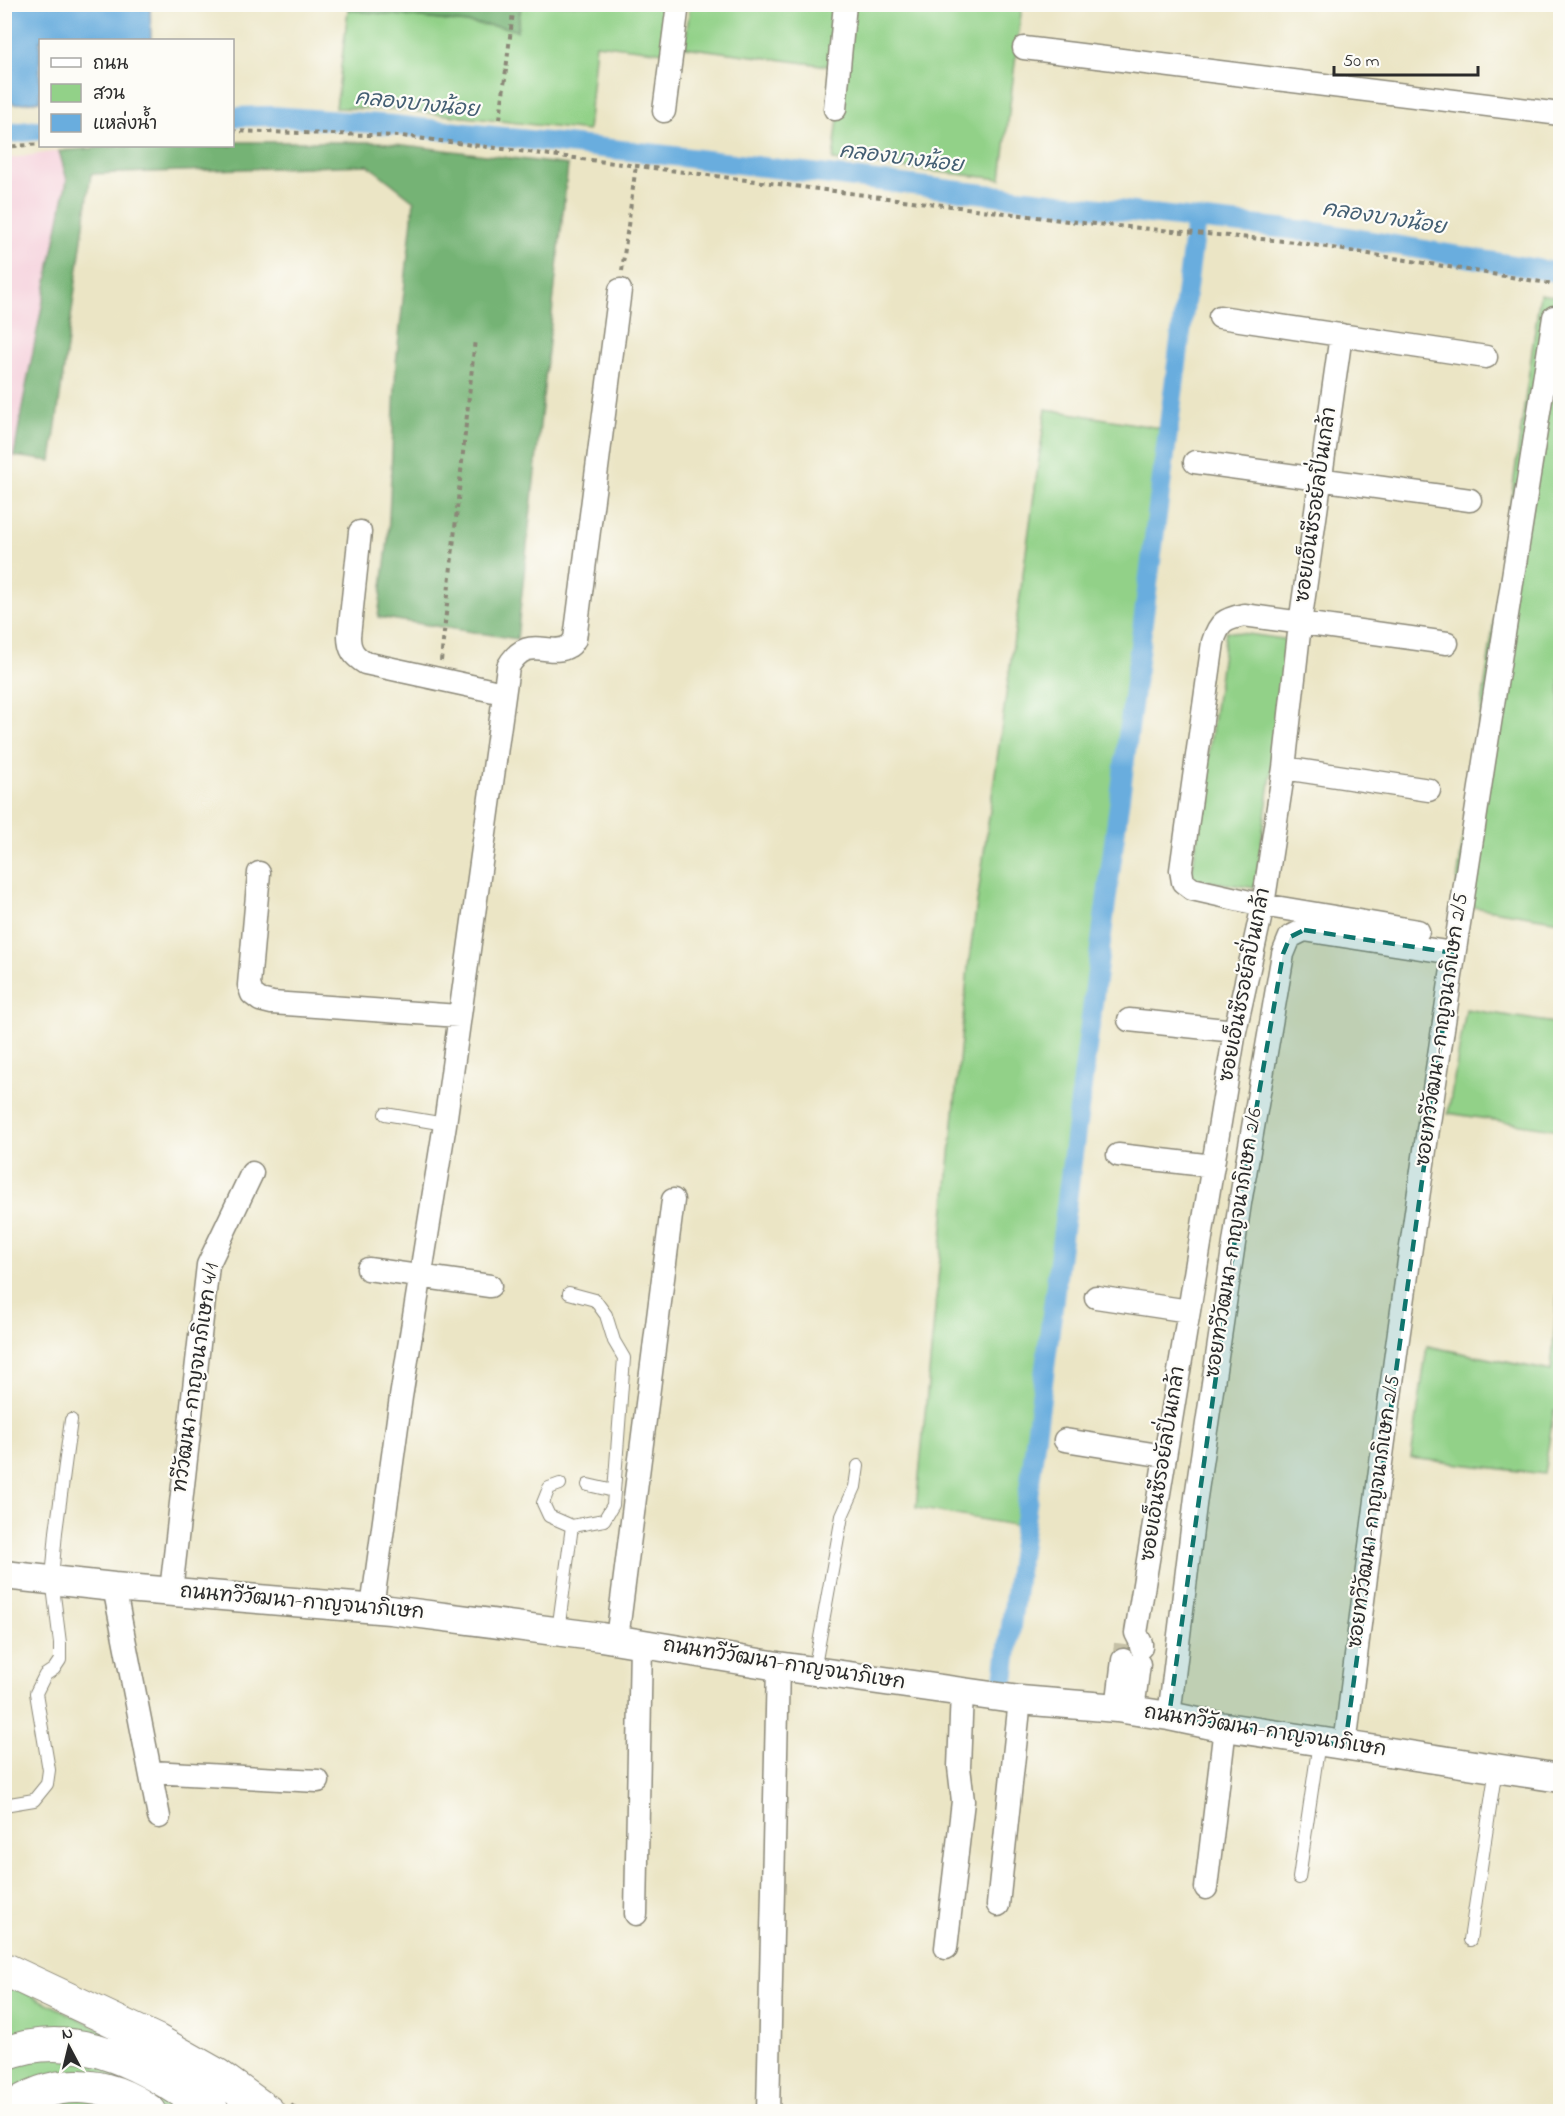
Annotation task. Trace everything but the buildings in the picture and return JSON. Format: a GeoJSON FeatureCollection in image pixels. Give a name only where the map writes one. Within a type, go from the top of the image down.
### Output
{"type":"FeatureCollection","features":[{"type":"Feature","properties":{"kind":"main road"},"geometry":{"type":"LineString","coordinates":[[4,1970],[165,2045],[217,2075],[268,2112]]}},
{"type":"Feature","properties":{"kind":"main road"},"geometry":{"type":"LineString","coordinates":[[4,2054],[31,2047],[54,2045],[75,2046],[102,2052],[151,2070],[213,2112]]}},
{"type":"Feature","properties":{"kind":"main road"},"geometry":{"type":"LineString","coordinates":[[7,2112],[40,2093],[83,2085],[142,2105]]}},
{"type":"Feature","properties":{"kind":"street"},"geometry":{"type":"LineString","coordinates":[[664,111],[678,4]]}},
{"type":"Feature","properties":{"kind":"street"},"geometry":{"type":"LineString","coordinates":[[835,109],[845,4]]}},
{"type":"Feature","properties":{"kind":"street"},"geometry":{"type":"LineString","coordinates":[[1024,48],[1560,114]]}},
{"type":"Feature","properties":{"kind":"street"},"geometry":{"type":"LineString","coordinates":[[372,1608],[401,1397],[445,1124],[503,693],[508,667],[512,659],[520,652],[530,648],[569,647],[575,639],[620,290]]}},
{"type":"Feature","properties":{"kind":"street"},"geometry":{"type":"LineString","coordinates":[[1220,317],[1486,357]]}},
{"type":"Feature","properties":{"kind":"street","name":"ซอยทวีวัฒนา-กาญจนาภิเษก 2/5"},"geometry":{"type":"LineString","coordinates":[[1332,1744],[1366,1567],[1453,953],[1554,317]]}},
{"type":"Feature","properties":{"kind":"street","name":"ซอยเอ็นซีรอยัลปิ่นเกล้า"},"geometry":{"type":"LineString","coordinates":[[1125,1709],[1235,1031],[1263,905],[1284,768],[1300,624],[1341,335]]}},
{"type":"Feature","properties":{"kind":"street"},"geometry":{"type":"LineString","coordinates":[[1195,462],[1470,500]]}},
{"type":"Feature","properties":{"kind":"street"},"geometry":{"type":"LineString","coordinates":[[360,532],[349,636],[352,653],[365,663],[503,693]]}},
{"type":"Feature","properties":{"kind":"street"},"geometry":{"type":"LineString","coordinates":[[1418,931],[1263,905],[1192,889],[1183,882],[1181,870],[1213,642],[1216,629],[1227,618],[1244,615],[1447,643]]}},
{"type":"Feature","properties":{"kind":"street"},"geometry":{"type":"LineString","coordinates":[[1284,768],[1429,790]]}},
{"type":"Feature","properties":{"kind":"street"},"geometry":{"type":"LineString","coordinates":[[259,873],[249,985],[252,994],[260,1000],[459,1016]]}},
{"type":"Feature","properties":{"kind":"street","name":"ซอยทวีวัฒนา-กาญจนาภิเษก 2/6"},"geometry":{"type":"LineString","coordinates":[[1169,1716],[1196,1497],[1240,1203],[1283,954],[1290,937],[1304,930],[1453,953]]}},
{"type":"Feature","properties":{"kind":"street"},"geometry":{"type":"LineString","coordinates":[[1129,1020],[1235,1031]]}},
{"type":"Feature","properties":{"kind":"street"},"geometry":{"type":"LineString","coordinates":[[1118,1155],[1213,1166]]}},
{"type":"Feature","properties":{"kind":"street","name":"ทวีวัฒนา-กาญจนาภิเษก 4/1"},"geometry":{"type":"LineString","coordinates":[[171,1591],[208,1265],[252,1173]]}},
{"type":"Feature","properties":{"kind":"street"},"geometry":{"type":"LineString","coordinates":[[636,1914],[629,1641],[673,1200]]}},
{"type":"Feature","properties":{"kind":"street"},"geometry":{"type":"LineString","coordinates":[[368,1269],[490,1286]]}},
{"type":"Feature","properties":{"kind":"street"},"geometry":{"type":"LineString","coordinates":[[1096,1297],[1189,1311]]}},
{"type":"Feature","properties":{"kind":"street"},"geometry":{"type":"LineString","coordinates":[[1065,1440],[1165,1456]]}},
{"type":"Feature","properties":{"kind":"street","name":"ถนนทวีวัฒนา-กาญจนาภิเษก"},"geometry":{"type":"LineString","coordinates":[[4,1575],[114,1587],[372,1608],[558,1631],[778,1666],[1020,1700],[1125,1709],[1332,1744],[1560,1778]]}},
{"type":"Feature","properties":{"kind":"street"},"geometry":{"type":"LineString","coordinates":[[114,1587],[159,1817]]}},
{"type":"Feature","properties":{"kind":"street"},"geometry":{"type":"LineString","coordinates":[[768,2112],[778,1666]]}},
{"type":"Feature","properties":{"kind":"street"},"geometry":{"type":"LineString","coordinates":[[946,1948],[963,1801],[959,1767],[962,1692]]}},
{"type":"Feature","properties":{"kind":"street"},"geometry":{"type":"LineString","coordinates":[[998,1905],[1020,1700]]}},
{"type":"Feature","properties":{"kind":"street"},"geometry":{"type":"LineString","coordinates":[[1206,1888],[1225,1727]]}},
{"type":"Feature","properties":{"kind":"street"},"geometry":{"type":"LineString","coordinates":[[151,1773],[318,1781]]}},
{"type":"Feature","properties":{"kind":"lane"},"geometry":{"type":"LineString","coordinates":[[385,1114],[445,1124]]}},
{"type":"Feature","properties":{"kind":"lane"},"geometry":{"type":"LineString","coordinates":[[560,1484],[549,1488],[543,1503],[549,1515],[572,1526],[604,1520],[613,1505],[624,1358],[606,1316],[595,1300],[569,1293]]}},
{"type":"Feature","properties":{"kind":"lane"},"geometry":{"type":"LineString","coordinates":[[4,1805],[34,1800],[47,1784],[49,1770],[36,1693],[45,1675],[60,1660],[52,1579],[71,1420]]}},
{"type":"Feature","properties":{"kind":"lane"},"geometry":{"type":"LineString","coordinates":[[814,1671],[842,1516],[855,1486],[858,1466]]}},
{"type":"Feature","properties":{"kind":"lane"},"geometry":{"type":"LineString","coordinates":[[588,1485],[614,1491]]}},
{"type":"Feature","properties":{"kind":"lane"},"geometry":{"type":"LineString","coordinates":[[558,1631],[572,1526]]}},
{"type":"Feature","properties":{"kind":"lane"},"geometry":{"type":"LineString","coordinates":[[1299,1878],[1332,1744]]}},
{"type":"Feature","properties":{"kind":"lane"},"geometry":{"type":"LineString","coordinates":[[1470,1940],[1497,1768]]}},
{"type":"Feature","properties":{"kind":"path"},"geometry":{"type":"LineString","coordinates":[[500,118],[514,4]]}},
{"type":"Feature","properties":{"kind":"path"},"geometry":{"type":"LineString","coordinates":[[234,131],[402,136],[1084,223],[1295,242],[1560,285]]}},
{"type":"Feature","properties":{"kind":"path"},"geometry":{"type":"LineString","coordinates":[[4,147],[39,144]]}},
{"type":"Feature","properties":{"kind":"path"},"geometry":{"type":"LineString","coordinates":[[620,290],[636,165]]}},
{"type":"Feature","properties":{"kind":"path"},"geometry":{"type":"LineString","coordinates":[[440,679],[475,339]]}},
{"type":"Feature","properties":{"kind":"highlighted area"},"geometry":{"type":"Polygon","coordinates":[[[1304,930],[1453,953],[1345,1746],[1169,1716],[1240,1203],[1283,954],[1290,937],[1304,930]]]}},
{"type":"Feature","properties":{"kind":"shaded area"},"geometry":{"type":"Polygon","coordinates":[[[59,151],[67,180],[23,402],[5,516],[5,159],[59,151]]]}},
{"type":"Feature","properties":{"kind":"green space"},"geometry":{"type":"Polygon","coordinates":[[[349,4],[521,5],[517,31],[505,27],[348,10],[349,4]]]}},
{"type":"Feature","properties":{"kind":"green space"},"geometry":{"type":"Polygon","coordinates":[[[521,5],[669,5],[663,52],[596,44],[588,131],[393,109],[336,108],[348,10],[505,27],[517,31],[521,5]]]}},
{"type":"Feature","properties":{"kind":"green space"},"geometry":{"type":"Polygon","coordinates":[[[690,5],[1022,5],[1001,179],[833,160],[844,68],[685,47],[690,5]]]}},
{"type":"Feature","properties":{"kind":"green space"},"geometry":{"type":"Polygon","coordinates":[[[234,142],[379,142],[568,165],[517,639],[378,617],[388,540],[396,364],[414,201],[368,165],[91,174],[51,461],[14,456],[67,180],[59,151],[109,147],[234,147],[234,142]]]}},
{"type":"Feature","properties":{"kind":"green space"},"geometry":{"type":"Polygon","coordinates":[[[1540,294],[1560,297],[1560,921],[1454,904],[1540,294]]]}},
{"type":"Feature","properties":{"kind":"green space"},"geometry":{"type":"Polygon","coordinates":[[[1046,409],[1172,430],[1030,1528],[916,1508],[968,967],[1046,409]]]}},
{"type":"Feature","properties":{"kind":"green space"},"geometry":{"type":"Polygon","coordinates":[[[1226,631],[1290,640],[1255,888],[1191,879],[1226,631]]]}},
{"type":"Feature","properties":{"kind":"green space"},"geometry":{"type":"Polygon","coordinates":[[[1466,1009],[1560,1024],[1560,1130],[1448,1113],[1466,1009]]]}},
{"type":"Feature","properties":{"kind":"green space"},"geometry":{"type":"Polygon","coordinates":[[[1560,1267],[1560,1411],[1554,1410],[1544,1474],[1411,1458],[1427,1346],[1551,1371],[1560,1267]]]}},
{"type":"Feature","properties":{"kind":"green space"},"geometry":{"type":"Polygon","coordinates":[[[4,1982],[152,2054],[199,2111],[5,2111],[4,1982]]]}},
{"type":"Feature","properties":{"kind":"water"},"geometry":{"type":"Polygon","coordinates":[[[5,4],[150,5],[151,39],[39,39],[39,101],[14,104],[5,94],[5,4]]]}},
{"type":"Feature","properties":{"kind":"waterway","name":"คลองบางน้อย"},"geometry":{"type":"LineString","coordinates":[[234,117],[272,116],[394,125],[657,154],[1325,233],[1560,273]]}},
{"type":"Feature","properties":{"kind":"waterway","name":"คลองบางน้อย"},"geometry":{"type":"LineString","coordinates":[[4,134],[39,130]]}},
{"type":"Feature","properties":{"kind":"waterway"},"geometry":{"type":"LineString","coordinates":[[1004,1679],[1196,219]]}},
{"type":"Feature","properties":{"kind":"tunnel"},"geometry":{"type":"LineString","coordinates":[[1123,1660],[1125,1644]]}}]}
